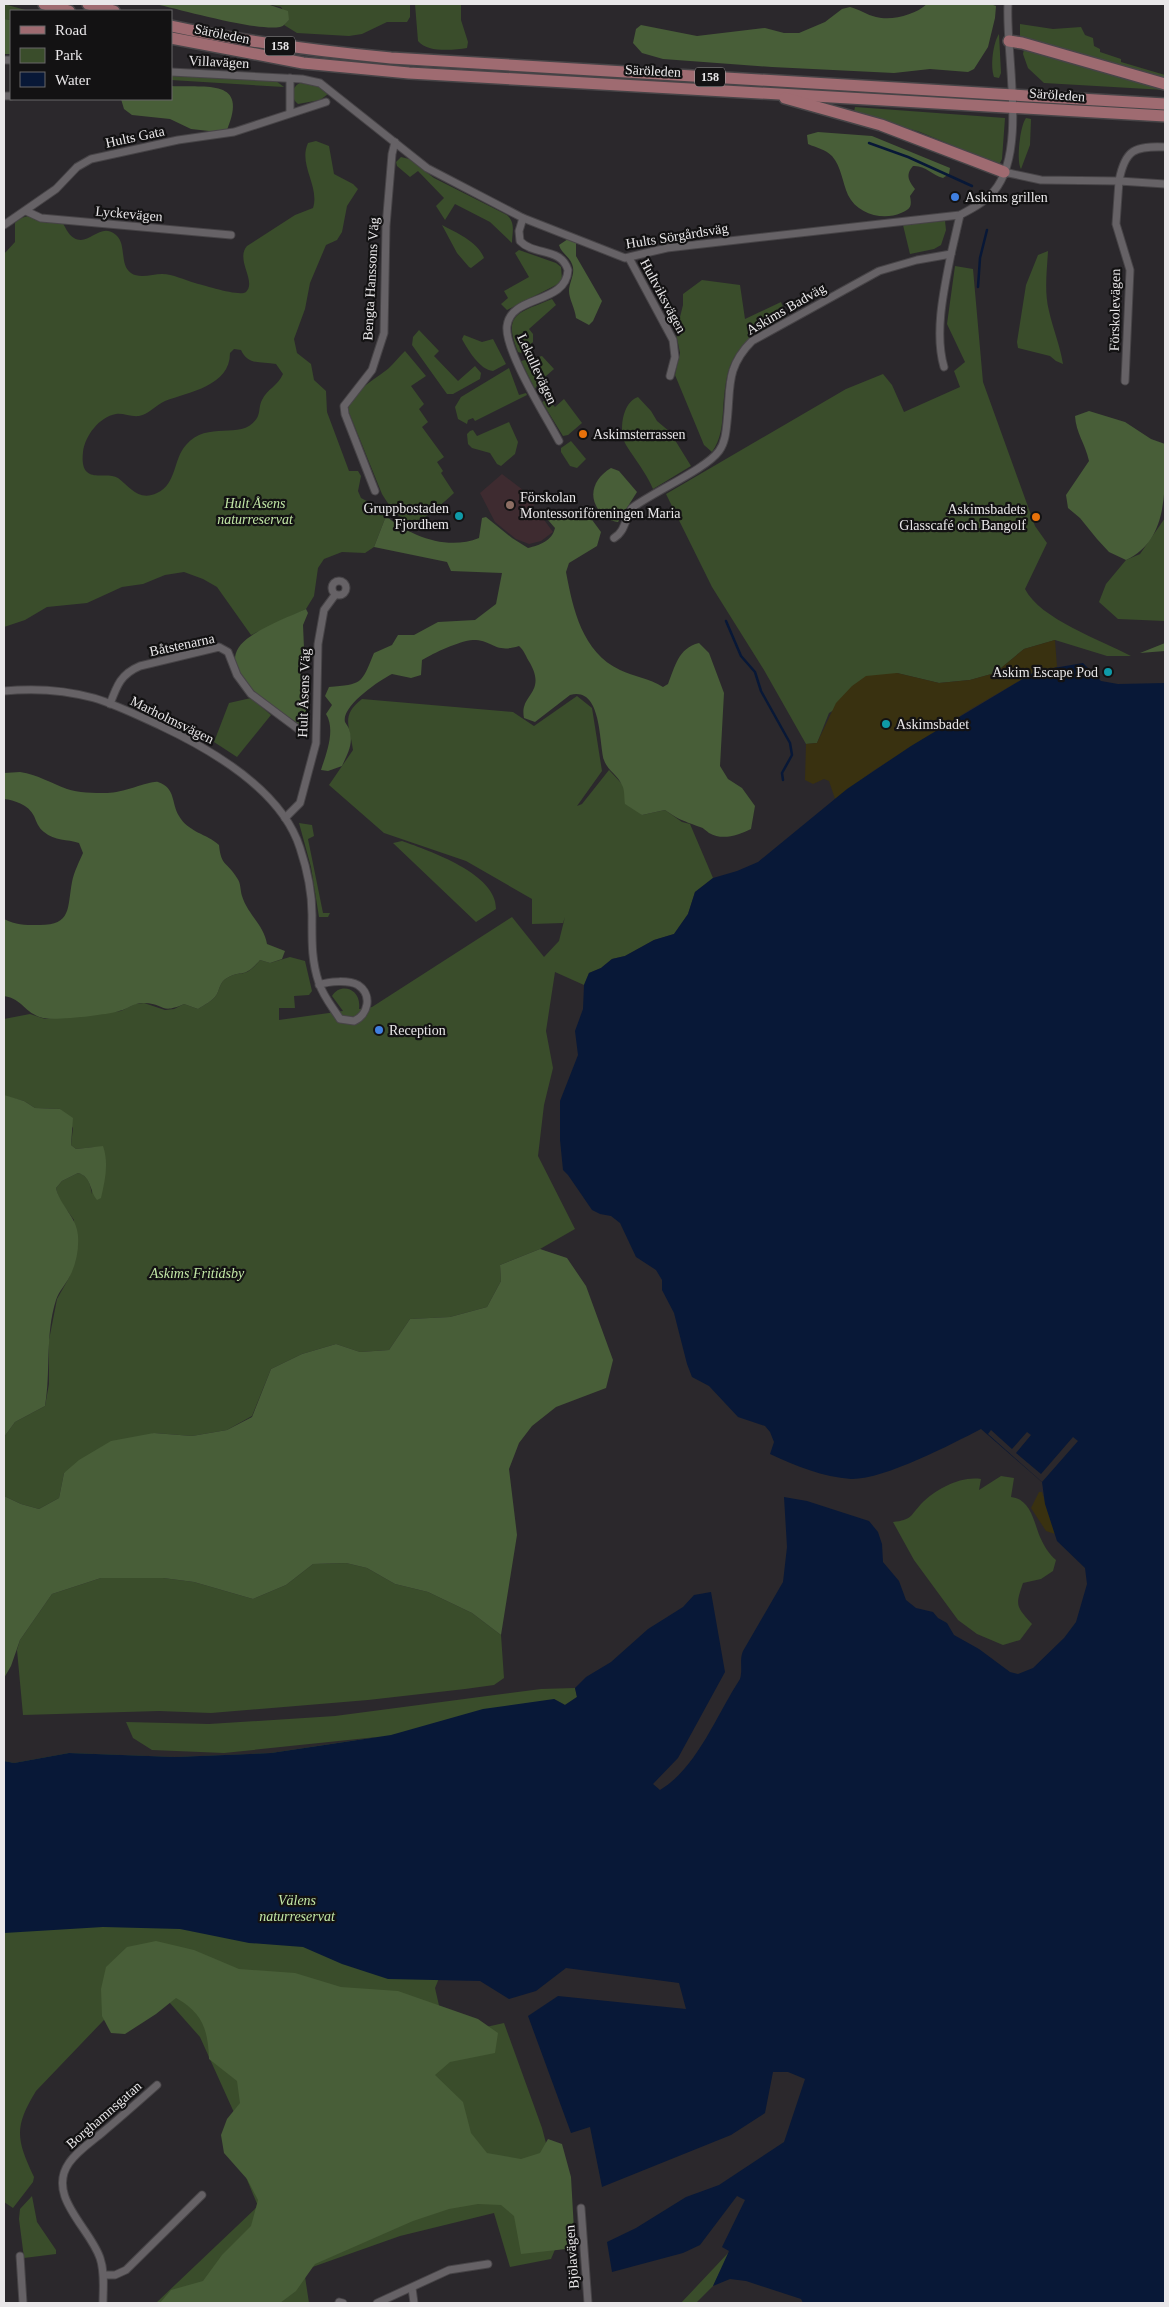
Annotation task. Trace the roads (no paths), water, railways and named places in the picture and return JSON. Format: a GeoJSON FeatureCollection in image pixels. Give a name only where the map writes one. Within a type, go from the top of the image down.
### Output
{"type":"FeatureCollection","features":[{"type":"Feature","properties":{"kind":"main road"},"geometry":{"type":"LineString","coordinates":[[44,4],[65,10]]}},
{"type":"Feature","properties":{"kind":"main road"},"geometry":{"type":"LineString","coordinates":[[88,4],[110,10]]}},
{"type":"Feature","properties":{"kind":"main road","name":"Säröleden"},"geometry":{"type":"LineString","coordinates":[[172,26],[288,48],[391,58],[1165,104]]}},
{"type":"Feature","properties":{"kind":"main road","name":"Säröleden"},"geometry":{"type":"LineString","coordinates":[[172,38],[294,61],[390,72],[1165,116]]}},
{"type":"Feature","properties":{"kind":"main road"},"geometry":{"type":"LineString","coordinates":[[1009,41],[1022,43],[1165,84]]}},
{"type":"Feature","properties":{"kind":"main road","name":"158"},"geometry":{"type":"LineString","coordinates":[[774,93],[796,102],[881,125],[1004,172]]}},
{"type":"Feature","properties":{"kind":"street"},"geometry":{"type":"LineString","coordinates":[[944,367],[940,354],[940,339],[951,254],[960,214],[986,200],[995,190],[1004,172],[1010,151],[1013,95],[1008,4]]}},
{"type":"Feature","properties":{"kind":"street","name":"Villavägen"},"geometry":{"type":"LineString","coordinates":[[172,72],[290,78],[312,81],[325,86]]}},
{"type":"Feature","properties":{"kind":"street"},"geometry":{"type":"LineString","coordinates":[[290,78],[290,112]]}},
{"type":"Feature","properties":{"kind":"street","name":"Hults Sörgårdsväg"},"geometry":{"type":"LineString","coordinates":[[325,86],[438,175],[523,218],[615,256],[629,258],[668,248],[960,214]]}},
{"type":"Feature","properties":{"kind":"street","name":"Hults Gata"},"geometry":{"type":"LineString","coordinates":[[4,225],[56,188],[77,167],[92,159],[178,140],[234,132],[290,112],[326,102]]}},
{"type":"Feature","properties":{"kind":"street","name":"Bengta Hanssons Väg"},"geometry":{"type":"LineString","coordinates":[[375,491],[344,410],[346,402],[372,370],[383,339],[386,226],[392,154],[396,142]]}},
{"type":"Feature","properties":{"kind":"street","name":"Förskolevägen"},"geometry":{"type":"LineString","coordinates":[[1125,381],[1130,270],[1116,224],[1119,181],[1123,164],[1129,153],[1144,146],[1165,148]]}},
{"type":"Feature","properties":{"kind":"street"},"geometry":{"type":"LineString","coordinates":[[1004,172],[1028,179],[1041,180],[1119,181],[1165,184]]}},
{"type":"Feature","properties":{"kind":"street","name":"Lyckevägen"},"geometry":{"type":"LineString","coordinates":[[26,211],[41,218],[231,236]]}},
{"type":"Feature","properties":{"kind":"street","name":"Lekullevägen"},"geometry":{"type":"LineString","coordinates":[[523,218],[519,232],[520,241],[526,246],[560,258],[568,270],[563,285],[553,293],[515,312],[507,328],[508,339],[517,360],[560,441]]}},
{"type":"Feature","properties":{"kind":"street","name":"Askims Badväg"},"geometry":{"type":"LineString","coordinates":[[614,538],[621,532],[628,513],[632,508],[706,463],[719,452],[726,430],[731,370],[742,352],[752,342],[879,271],[917,260],[951,254]]}},
{"type":"Feature","properties":{"kind":"street","name":"Hultviksvägen"},"geometry":{"type":"LineString","coordinates":[[629,258],[673,340],[674,357],[670,376]]}},
{"type":"Feature","properties":{"kind":"street","name":"Hult Åsens Väg"},"geometry":{"type":"LineString","coordinates":[[285,818],[300,803],[314,749],[317,731],[316,671],[318,644],[324,610],[335,595]]}},
{"type":"Feature","properties":{"kind":"street","name":"Båtstenarna"},"geometry":{"type":"LineString","coordinates":[[110,704],[120,678],[130,670],[219,647],[228,652],[237,675],[251,694],[302,732]]}},
{"type":"Feature","properties":{"kind":"street","name":"Marholmsvägen"},"geometry":{"type":"LineString","coordinates":[[4,691],[34,689],[55,691],[93,698],[110,704],[189,740],[215,755],[252,782],[285,818],[296,835],[306,869],[312,914],[313,962],[319,985],[340,1019],[354,1021],[363,1015],[367,1003],[366,996],[359,986],[350,982],[326,982],[319,985]]}},
{"type":"Feature","properties":{"kind":"street","name":"Borghamnsgatan"},"geometry":{"type":"LineString","coordinates":[[103,2303],[104,2275],[96,2247],[68,2204],[63,2191],[64,2170],[77,2153],[157,2085]]}},
{"type":"Feature","properties":{"kind":"street"},"geometry":{"type":"LineString","coordinates":[[104,2275],[115,2275],[126,2270],[202,2195]]}},
{"type":"Feature","properties":{"kind":"street","name":"Bjölavägen"},"geometry":{"type":"LineString","coordinates":[[581,2208],[588,2303]]}},
{"type":"Feature","properties":{"kind":"street"},"geometry":{"type":"LineString","coordinates":[[20,2256],[23,2303]]}},
{"type":"Feature","properties":{"kind":"street"},"geometry":{"type":"LineString","coordinates":[[377,2303],[449,2270],[488,2264]]}},
{"type":"Feature","properties":{"kind":"street"},"geometry":{"type":"LineString","coordinates":[[412,2288],[414,2303]]}},
{"type":"Feature","properties":{"kind":"water"},"geometry":{"type":"Polygon","coordinates":[[[1083,663],[1101,681],[1118,684],[1165,683],[1165,2303],[803,2303],[801,2299],[746,2281],[730,2279],[713,2286],[729,2251],[722,2247],[745,2200],[737,2196],[700,2245],[683,2253],[612,2272],[607,2242],[636,2228],[686,2197],[719,2185],[784,2142],[805,2079],[788,2072],[773,2072],[765,2113],[731,2135],[602,2187],[590,2127],[571,2133],[528,2016],[558,1996],[686,2009],[679,1983],[566,1968],[536,1991],[509,1999],[480,1981],[388,1979],[342,1964],[303,1947],[249,1943],[180,1929],[103,1927],[4,1933],[4,1761],[14,1763],[69,1753],[175,1757],[271,1753],[391,1735],[483,1709],[554,1699],[565,1705],[577,1697],[575,1688],[586,1677],[611,1662],[648,1629],[683,1607],[694,1595],[711,1592],[725,1672],[678,1758],[653,1784],[660,1790],[685,1768],[705,1739],[740,1679],[743,1651],[783,1582],[787,1547],[784,1497],[807,1501],[869,1521],[878,1532],[882,1544],[883,1562],[899,1581],[906,1600],[916,1608],[933,1612],[938,1618],[947,1623],[954,1635],[979,1649],[1010,1672],[1018,1674],[1033,1668],[1064,1638],[1076,1622],[1087,1584],[1085,1568],[1057,1541],[1045,1504],[1042,1482],[981,1429],[899,1468],[865,1478],[841,1478],[810,1470],[770,1454],[774,1442],[765,1426],[738,1417],[709,1386],[692,1377],[674,1313],[662,1290],[662,1280],[656,1270],[636,1257],[620,1223],[611,1216],[592,1210],[563,1170],[560,1140],[560,1101],[578,1055],[575,1031],[583,1009],[584,985],[589,973],[601,968],[612,959],[625,956],[654,940],[674,934],[688,914],[695,892],[713,878],[758,862],[847,789],[911,746],[1036,671],[1083,663]]]}},
{"type":"Feature","properties":{"kind":"waterway"},"geometry":{"type":"LineString","coordinates":[[869,143],[908,157],[972,186]]}},
{"type":"Feature","properties":{"kind":"waterway"},"geometry":{"type":"LineString","coordinates":[[978,287],[980,258],[987,230]]}},
{"type":"Feature","properties":{"kind":"waterway"},"geometry":{"type":"LineString","coordinates":[[726,621],[741,656],[755,672],[761,691],[790,743],[792,755],[782,773],[783,780]]}},
{"type":"Feature","properties":{"kind":"place","name":"Askims grillen"},"geometry":{"type":"Point","coordinates":[955,197]}},
{"type":"Feature","properties":{"kind":"place","name":"Askimsterrassen"},"geometry":{"type":"Point","coordinates":[583,434]}},
{"type":"Feature","properties":{"kind":"place","name":"Förskolan Montessoriföreningen Maria"},"geometry":{"type":"Point","coordinates":[510,505]}},
{"type":"Feature","properties":{"kind":"place","name":"Gruppbostaden Fjordhem"},"geometry":{"type":"Point","coordinates":[459,516]}},
{"type":"Feature","properties":{"kind":"place","name":"Askimsbadets Glasscafé och Bangolf"},"geometry":{"type":"Point","coordinates":[1036,517]}},
{"type":"Feature","properties":{"kind":"place","name":"Askim Escape Pod"},"geometry":{"type":"Point","coordinates":[1108,672]}},
{"type":"Feature","properties":{"kind":"place","name":"Askimsbadet"},"geometry":{"type":"Point","coordinates":[886,724]}},
{"type":"Feature","properties":{"kind":"place","name":"Reception"},"geometry":{"type":"Point","coordinates":[379,1030]}},
{"type":"Feature","properties":{"kind":"park label","name":"Hult Åsens naturreservat"},"geometry":{"type":"Point","coordinates":[255,512]}},
{"type":"Feature","properties":{"kind":"park label","name":"Askims Fritidsby"},"geometry":{"type":"Point","coordinates":[197,1273]}},
{"type":"Feature","properties":{"kind":"park label","name":"Välens naturreservat"},"geometry":{"type":"Point","coordinates":[297,1908]}}]}
